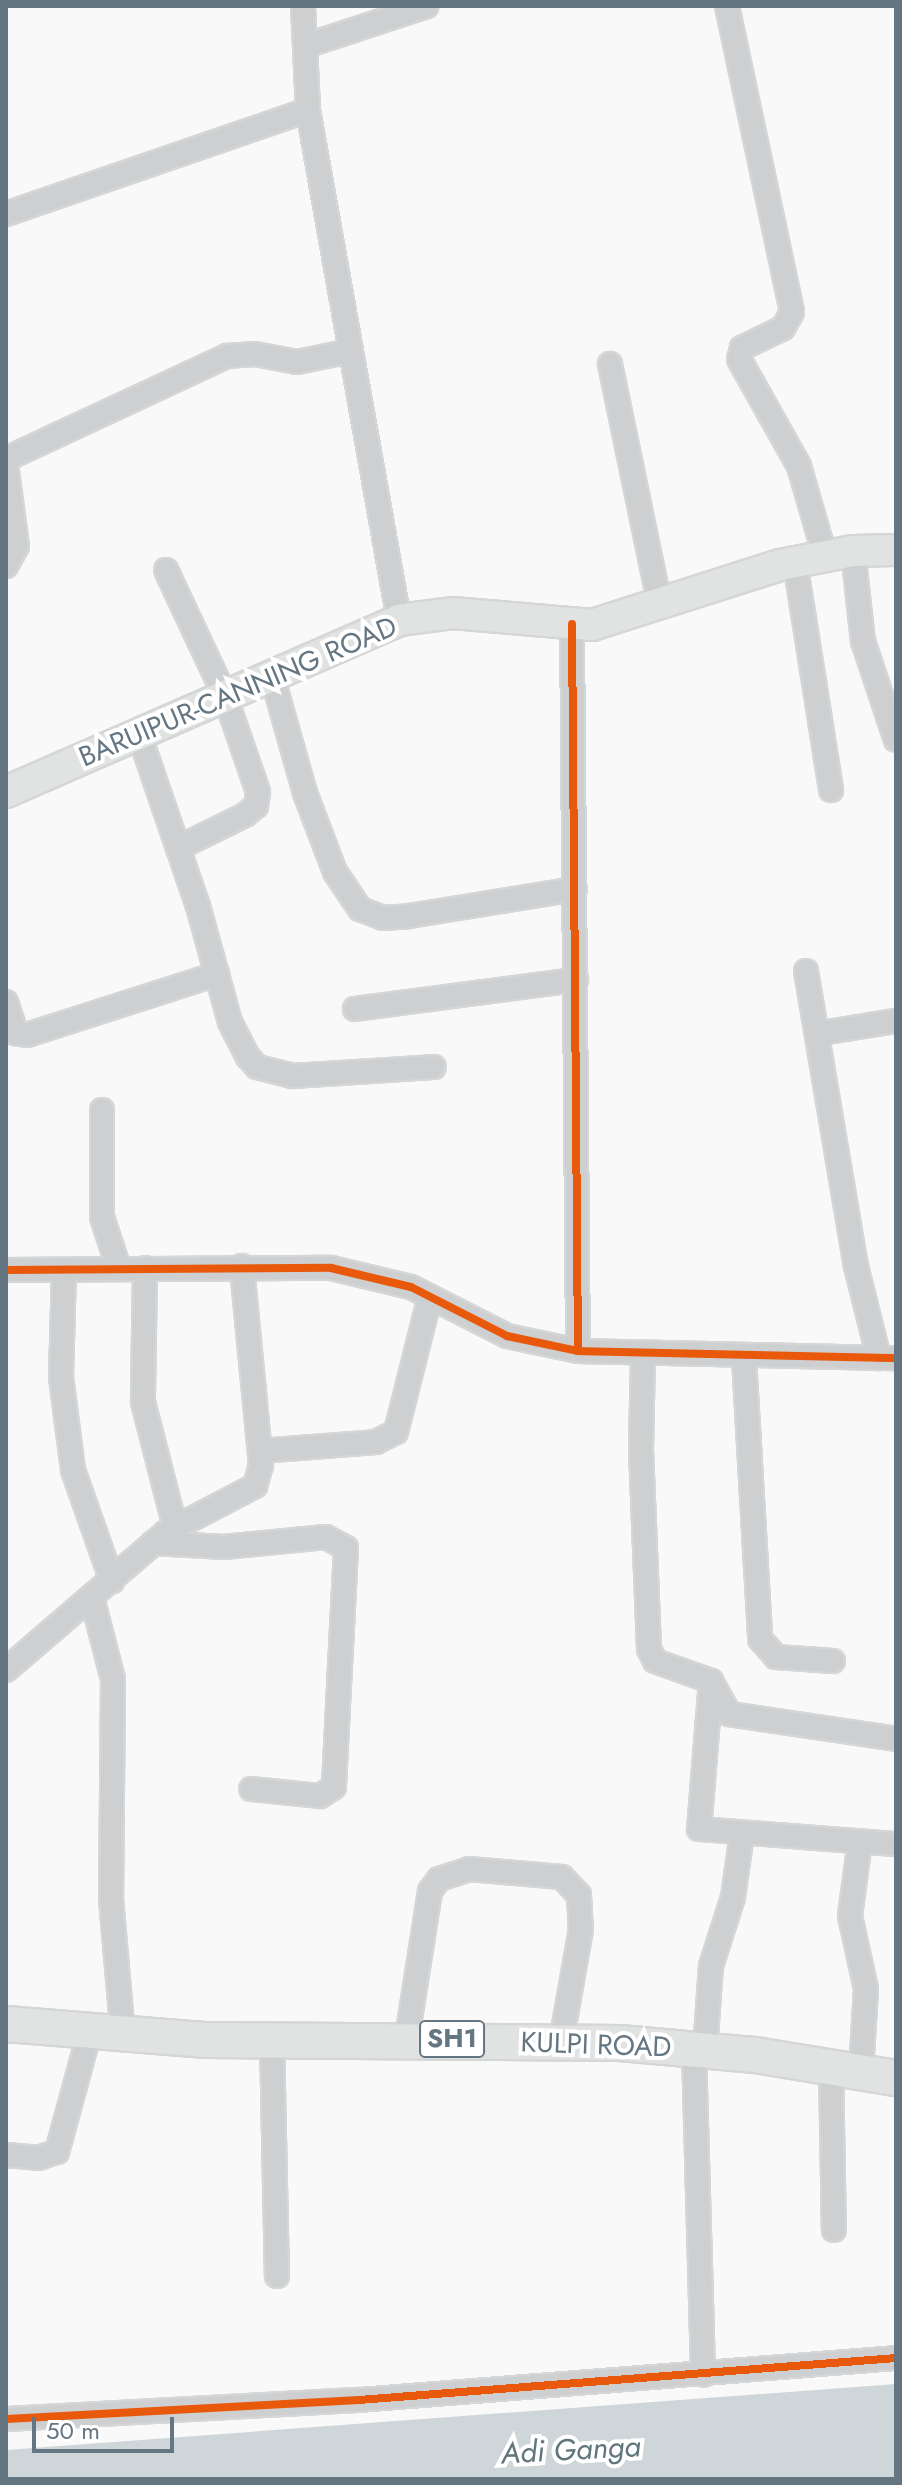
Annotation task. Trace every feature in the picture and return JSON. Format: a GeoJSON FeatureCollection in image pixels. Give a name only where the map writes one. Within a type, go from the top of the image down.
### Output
{"type":"FeatureCollection","features":[{"type":"Feature","properties":{"kind":"main road","name":"BARUIPUR-CANNING ROAD"},"geometry":{"type":"LineString","coordinates":[[6,792],[399,620],[453,613],[592,625],[795,562],[839,553],[896,550]]}},
{"type":"Feature","properties":{"kind":"main road","name":"KULPI ROAD"},"geometry":{"type":"LineString","coordinates":[[6,2024],[123,2037],[272,2040],[407,2038],[699,2050],[846,2068],[896,2078]]}},
{"type":"Feature","properties":{"kind":"street"},"geometry":{"type":"LineString","coordinates":[[303,6],[308,110],[399,620]]}},
{"type":"Feature","properties":{"kind":"street"},"geometry":{"type":"LineString","coordinates":[[305,46],[427,6]]}},
{"type":"Feature","properties":{"kind":"street"},"geometry":{"type":"LineString","coordinates":[[727,6],[792,312],[783,328],[742,348],[739,359],[799,466],[839,553],[863,641],[896,740]]}},
{"type":"Feature","properties":{"kind":"street"},"geometry":{"type":"LineString","coordinates":[[6,214],[308,110]]}},
{"type":"Feature","properties":{"kind":"street"},"geometry":{"type":"LineString","coordinates":[[6,566],[17,546],[6,462],[218,359],[255,354],[297,362],[351,351]]}},
{"type":"Feature","properties":{"kind":"street"},"geometry":{"type":"LineString","coordinates":[[610,364],[660,605]]}},
{"type":"Feature","properties":{"kind":"street"},"geometry":{"type":"LineString","coordinates":[[795,562],[831,790]]}},
{"type":"Feature","properties":{"kind":"street"},"geometry":{"type":"LineString","coordinates":[[166,570],[225,696],[258,792],[256,806],[178,848]]}},
{"type":"Feature","properties":{"kind":"street"},"geometry":{"type":"LineString","coordinates":[[572,624],[578,1351]]}},
{"type":"Feature","properties":{"kind":"street"},"geometry":{"type":"LineString","coordinates":[[272,676],[305,793],[335,872],[360,909],[383,918],[409,916],[575,889]]}},
{"type":"Feature","properties":{"kind":"street"},"geometry":{"type":"LineString","coordinates":[[139,734],[178,848],[230,1022],[257,1067],[292,1076],[434,1067]]}},
{"type":"Feature","properties":{"kind":"street"},"geometry":{"type":"LineString","coordinates":[[6,1270],[242,1266],[331,1268],[430,1297],[507,1336],[578,1351],[744,1358],[887,1358],[856,1266],[821,1033],[806,971]]}},
{"type":"Feature","properties":{"kind":"street"},"geometry":{"type":"LineString","coordinates":[[6,1002],[16,1033],[27,1035],[217,974]]}},
{"type":"Feature","properties":{"kind":"street"},"geometry":{"type":"LineString","coordinates":[[355,1009],[576,980]]}},
{"type":"Feature","properties":{"kind":"street"},"geometry":{"type":"LineString","coordinates":[[821,1033],[896,1021]]}},
{"type":"Feature","properties":{"kind":"street"},"geometry":{"type":"LineString","coordinates":[[102,1110],[102,1217],[119,1269]]}},
{"type":"Feature","properties":{"kind":"street"},"geometry":{"type":"LineString","coordinates":[[6,1670],[153,1543],[175,1527],[250,1491],[261,1473],[242,1266]]}},
{"type":"Feature","properties":{"kind":"street"},"geometry":{"type":"LineString","coordinates":[[145,1268],[143,1402],[175,1527]]}},
{"type":"Feature","properties":{"kind":"street"},"geometry":{"type":"LineString","coordinates":[[64,1270],[61,1377],[73,1470],[112,1581]]}},
{"type":"Feature","properties":{"kind":"street"},"geometry":{"type":"LineString","coordinates":[[260,1451],[376,1442],[396,1432],[430,1297]]}},
{"type":"Feature","properties":{"kind":"street"},"geometry":{"type":"LineString","coordinates":[[643,1355],[649,1649],[667,1669],[711,1681],[729,1714],[896,1739]]}},
{"type":"Feature","properties":{"kind":"street"},"geometry":{"type":"LineString","coordinates":[[744,1358],[760,1639],[776,1657],[833,1661]]}},
{"type":"Feature","properties":{"kind":"street"},"geometry":{"type":"LineString","coordinates":[[153,1543],[224,1547],[326,1537],[346,1548],[334,1787],[320,1796],[251,1789]]}},
{"type":"Feature","properties":{"kind":"street"},"geometry":{"type":"LineString","coordinates":[[92,1598],[113,1679],[111,1899],[123,2037]]}},
{"type":"Feature","properties":{"kind":"street"},"geometry":{"type":"LineString","coordinates":[[711,1681],[697,1826],[742,1834],[896,1844]]}},
{"type":"Feature","properties":{"kind":"street"},"geometry":{"type":"LineString","coordinates":[[703,2375],[699,2050],[711,1966],[733,1897],[742,1834]]}},
{"type":"Feature","properties":{"kind":"street"},"geometry":{"type":"LineString","coordinates":[[834,2230],[846,2068],[866,1989],[850,1916],[860,1841]]}},
{"type":"Feature","properties":{"kind":"street"},"geometry":{"type":"LineString","coordinates":[[407,2038],[430,1891],[450,1873],[480,1869],[562,1877],[579,1895],[581,1929],[561,2042]]}},
{"type":"Feature","properties":{"kind":"street"},"geometry":{"type":"LineString","coordinates":[[6,2155],[38,2158],[57,2152],[89,2034]]}},
{"type":"Feature","properties":{"kind":"street"},"geometry":{"type":"LineString","coordinates":[[272,2040],[277,2276]]}},
{"type":"Feature","properties":{"kind":"street"},"geometry":{"type":"LineString","coordinates":[[6,2419],[703,2375],[896,2358]]}},
{"type":"Feature","properties":{"kind":"water","name":"Adi Ganga"},"geometry":{"type":"Polygon","coordinates":[[[896,2384],[896,2479],[6,2479],[6,2450],[896,2384]]]}},
{"type":"Feature","properties":{"kind":"cycle path"},"geometry":{"type":"LineString","coordinates":[[572,624],[578,1351]]}},
{"type":"Feature","properties":{"kind":"cycle path"},"geometry":{"type":"LineString","coordinates":[[6,1270],[331,1268],[411,1287],[507,1336],[578,1351],[896,1358]]}},
{"type":"Feature","properties":{"kind":"cycle path"},"geometry":{"type":"LineString","coordinates":[[6,2419],[359,2400],[896,2358]]}}]}
